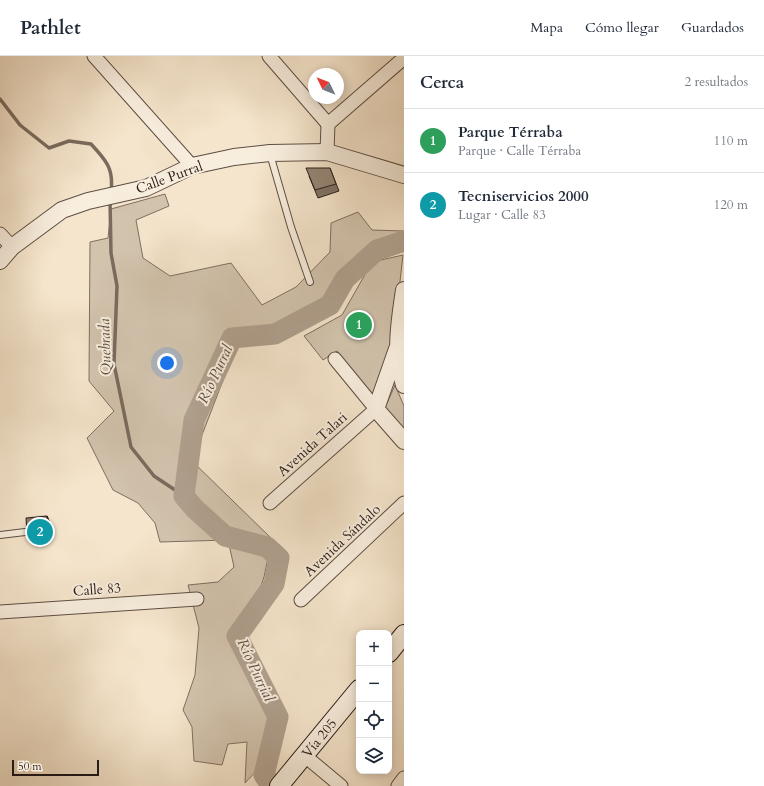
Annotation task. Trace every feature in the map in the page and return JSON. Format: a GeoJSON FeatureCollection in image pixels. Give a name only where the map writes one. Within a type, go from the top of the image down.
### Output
{"type":"FeatureCollection","features":[{"type":"Feature","properties":{"kind":"main road"},"geometry":{"type":"LineString","coordinates":[[392,649],[404,634]]}},
{"type":"Feature","properties":{"kind":"main road","name":"Vía 205"},"geometry":{"type":"LineString","coordinates":[[280,784],[305,756],[356,693]]}},
{"type":"Feature","properties":{"kind":"street"},"geometry":{"type":"LineString","coordinates":[[94,56],[192,166]]}},
{"type":"Feature","properties":{"kind":"street"},"geometry":{"type":"LineString","coordinates":[[269,56],[328,124],[327,152]]}},
{"type":"Feature","properties":{"kind":"street"},"geometry":{"type":"LineString","coordinates":[[328,124],[404,58]]}},
{"type":"Feature","properties":{"kind":"street","name":"Calle Purral"},"geometry":{"type":"LineString","coordinates":[[0,261],[12,247],[62,210],[88,201],[146,188],[192,166],[234,157],[270,153],[327,152],[404,175]]}},
{"type":"Feature","properties":{"kind":"street"},"geometry":{"type":"LineString","coordinates":[[0,234],[12,247]]}},
{"type":"Feature","properties":{"kind":"street"},"geometry":{"type":"LineString","coordinates":[[376,409],[397,349],[404,290]]}},
{"type":"Feature","properties":{"kind":"street"},"geometry":{"type":"LineString","coordinates":[[397,349],[404,385]]}},
{"type":"Feature","properties":{"kind":"street"},"geometry":{"type":"LineString","coordinates":[[335,359],[404,441]]}},
{"type":"Feature","properties":{"kind":"street","name":"Avenida Talari"},"geometry":{"type":"LineString","coordinates":[[270,503],[376,409]]}},
{"type":"Feature","properties":{"kind":"street","name":"Avenida Sándalo"},"geometry":{"type":"LineString","coordinates":[[301,600],[404,503]]}},
{"type":"Feature","properties":{"kind":"street","name":"Calle 83"},"geometry":{"type":"LineString","coordinates":[[0,612],[196,599]]}},
{"type":"Feature","properties":{"kind":"street"},"geometry":{"type":"LineString","coordinates":[[305,756],[341,786]]}},
{"type":"Feature","properties":{"kind":"street"},"geometry":{"type":"LineString","coordinates":[[398,786],[404,778]]}},
{"type":"Feature","properties":{"kind":"lane"},"geometry":{"type":"LineString","coordinates":[[270,153],[291,227],[310,282]]}},
{"type":"Feature","properties":{"kind":"lane"},"geometry":{"type":"LineString","coordinates":[[0,534],[25,532]]}},
{"type":"Feature","properties":{"kind":"shaded area"},"geometry":{"type":"Polygon","coordinates":[[[165,194],[169,206],[136,220],[143,258],[170,276],[231,263],[262,305],[296,287],[330,252],[331,223],[358,212],[372,230],[404,231],[404,251],[373,256],[342,300],[237,344],[192,461],[272,539],[264,577],[244,636],[264,676],[270,692],[278,723],[278,737],[272,754],[245,783],[247,742],[228,744],[222,765],[194,761],[192,727],[183,710],[195,675],[199,628],[188,585],[218,582],[234,567],[228,540],[160,542],[155,523],[138,503],[113,490],[87,438],[114,411],[89,381],[90,242],[108,238],[111,209],[165,194]]]}},
{"type":"Feature","properties":{"kind":"shaded area"},"geometry":{"type":"Polygon","coordinates":[[[403,255],[393,343],[374,398],[337,351],[323,360],[304,336],[342,315],[372,262],[403,255]]]}},
{"type":"Feature","properties":{"kind":"shaded area"},"geometry":{"type":"Polygon","coordinates":[[[395,385],[404,406],[404,433],[385,408],[395,385]]]}},
{"type":"Feature","properties":{"kind":"building"},"geometry":{"type":"Polygon","coordinates":[[[306,168],[330,168],[336,184],[315,190],[306,168]]]}},
{"type":"Feature","properties":{"kind":"building"},"geometry":{"type":"Polygon","coordinates":[[[47,516],[48,531],[27,533],[26,518],[47,516]]]}},
{"type":"Feature","properties":{"kind":"waterway"},"geometry":{"type":"LineString","coordinates":[[0,99],[20,125],[49,148],[69,141],[91,144],[108,165],[112,183],[111,191]]}},
{"type":"Feature","properties":{"kind":"waterway","name":"Quebrada"},"geometry":{"type":"LineString","coordinates":[[110,200],[111,253],[117,286],[114,364],[131,447],[154,476],[184,496]]}},
{"type":"Feature","properties":{"kind":"waterway","name":"Quebrada"},"geometry":{"type":"LineString","coordinates":[[272,786],[264,775],[278,717],[237,636],[274,584],[279,558],[267,547],[225,536],[195,509],[184,496],[194,420],[232,338],[275,334],[330,305],[345,279],[377,250],[404,241]]}},
{"type":"Feature","properties":{"kind":"place","name":"Parque Térraba"},"geometry":{"type":"Point","coordinates":[359,325]}},
{"type":"Feature","properties":{"kind":"place","name":"Tecniservicios 2000"},"geometry":{"type":"Point","coordinates":[40,532]}},
{"type":"Feature","properties":{"kind":"water label","name":"Río Purral"},"geometry":{"type":"Point","coordinates":[215,374]}},
{"type":"Feature","properties":{"kind":"water label","name":"Río Purrial"},"geometry":{"type":"Point","coordinates":[256,670]}}]}
